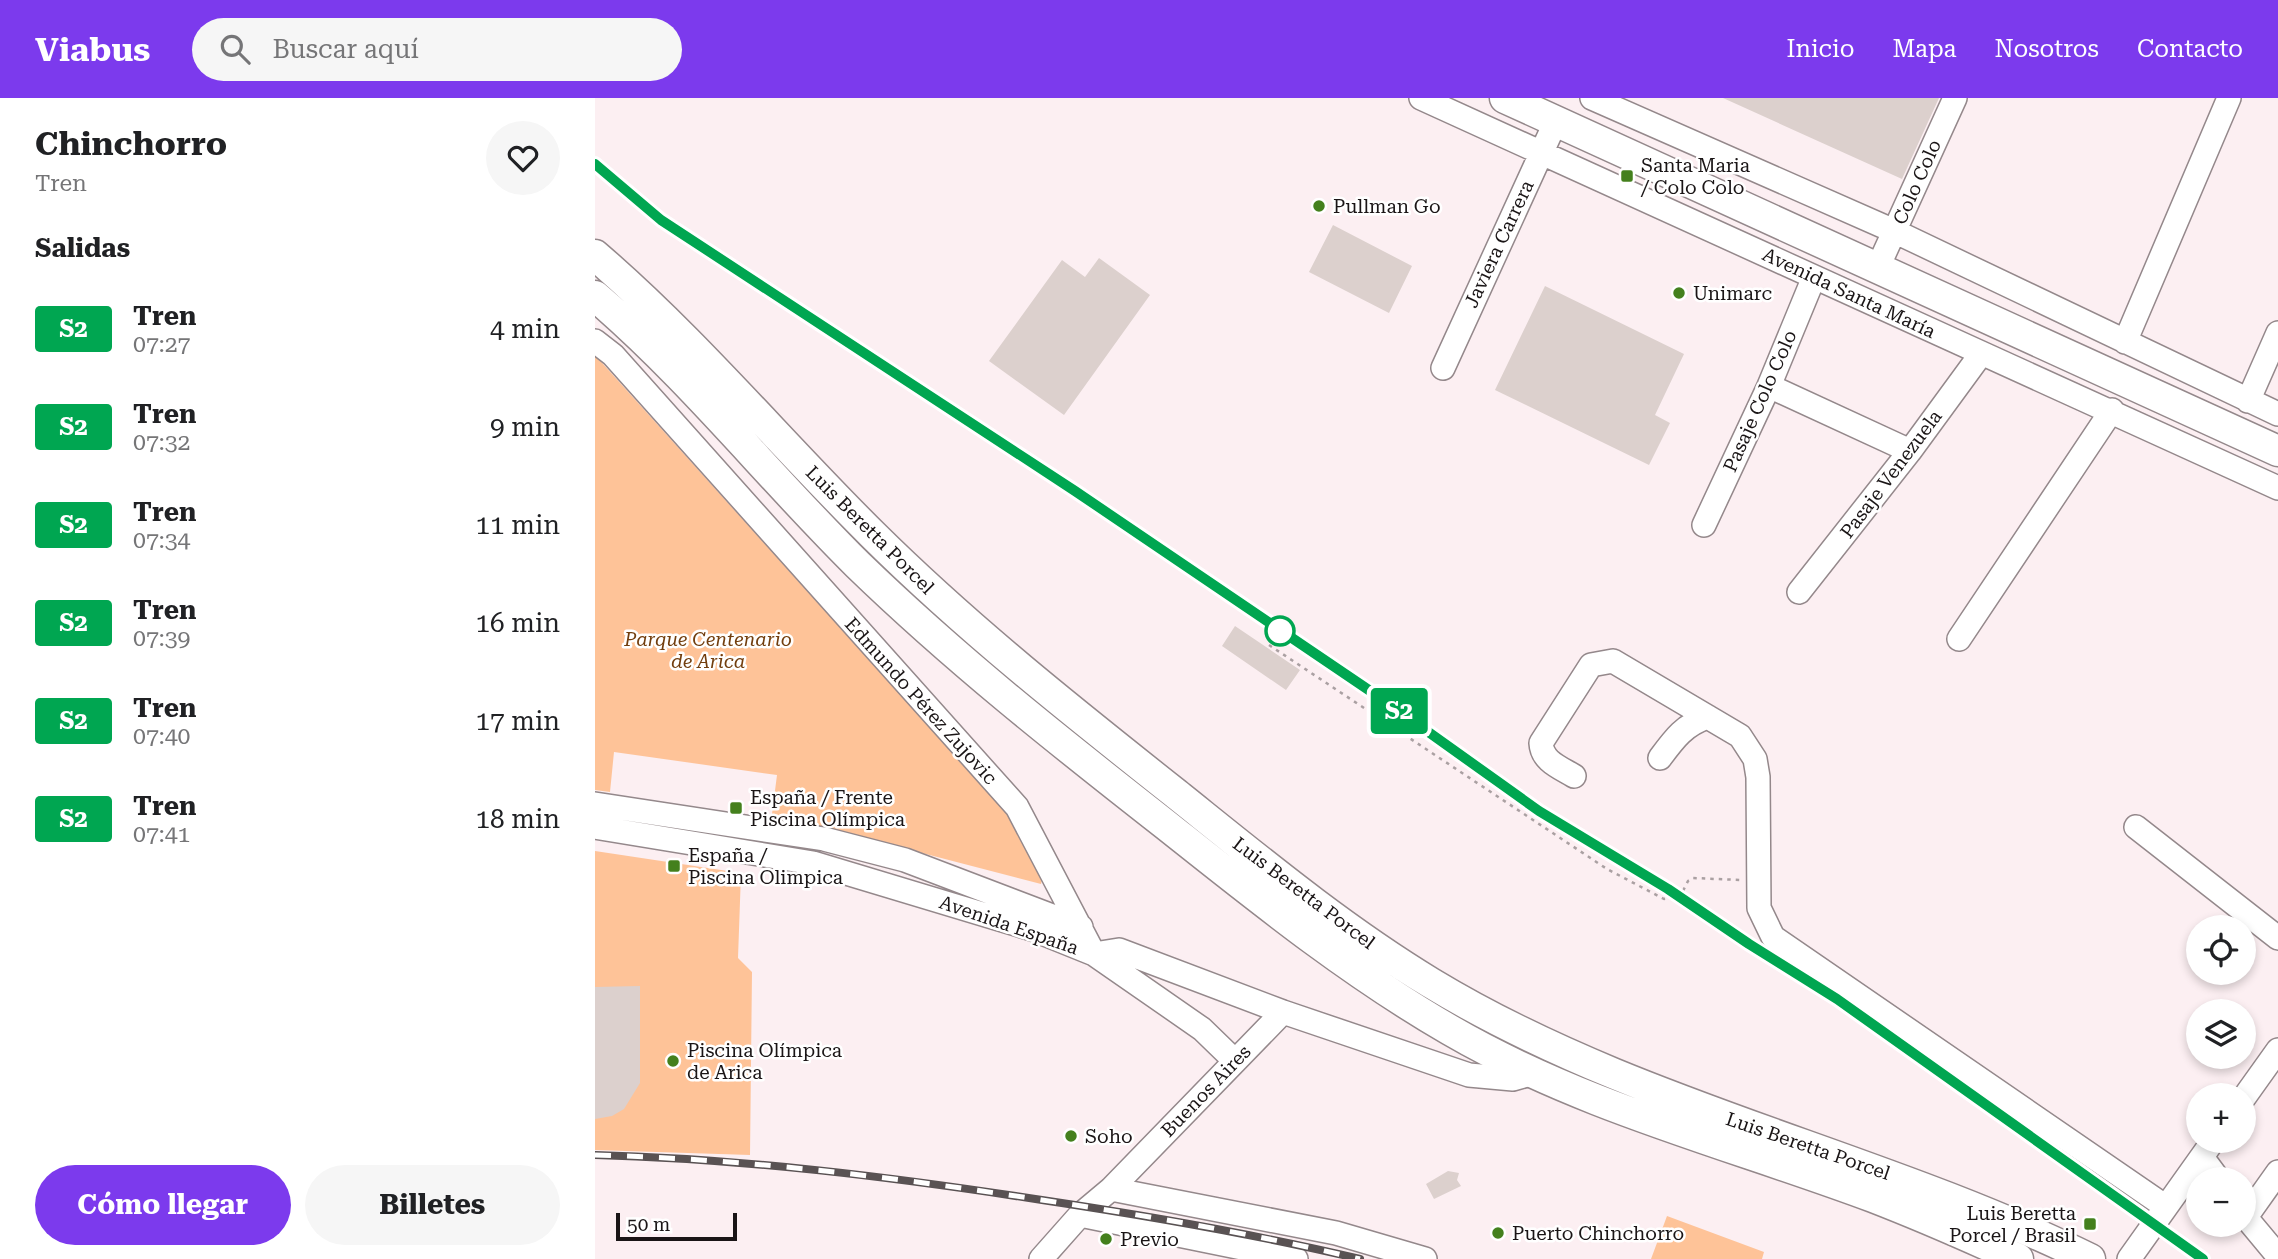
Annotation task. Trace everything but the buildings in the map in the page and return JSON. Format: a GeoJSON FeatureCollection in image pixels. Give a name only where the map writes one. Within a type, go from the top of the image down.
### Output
{"type":"FeatureCollection","features":[{"type":"Feature","properties":{"kind":"main road","name":"Avenida Santa María"},"geometry":{"type":"LineString","coordinates":[[1505,98],[2278,451]]}},
{"type":"Feature","properties":{"kind":"main road","name":"Luis Beretta Porcel"},"geometry":{"type":"LineString","coordinates":[[595,255],[659,311],[871,534],[964,621],[1058,701],[1277,874],[1400,964],[1493,1018],[1592,1062],[1730,1119],[1951,1196],[2090,1259]]}},
{"type":"Feature","properties":{"kind":"main road","name":"Luis Beretta Porcel"},"geometry":{"type":"LineString","coordinates":[[595,296],[636,332],[862,568],[1039,725],[1355,972],[1456,1034],[1534,1073],[1709,1142],[1870,1196],[2018,1259]]}},
{"type":"Feature","properties":{"kind":"street","name":"Avenida Santa María"},"geometry":{"type":"LineString","coordinates":[[1421,98],[1981,354],[2112,410],[2278,488]]}},
{"type":"Feature","properties":{"kind":"street","name":"Colo Colo"},"geometry":{"type":"LineString","coordinates":[[1878,267],[1955,98]]}},
{"type":"Feature","properties":{"kind":"street"},"geometry":{"type":"LineString","coordinates":[[2125,342],[2229,98]]}},
{"type":"Feature","properties":{"kind":"street"},"geometry":{"type":"LineString","coordinates":[[1601,100],[1894,231],[2278,414]]}},
{"type":"Feature","properties":{"kind":"street","name":"Javiera Carrera"},"geometry":{"type":"LineString","coordinates":[[1443,368],[1556,121]]}},
{"type":"Feature","properties":{"kind":"street","name":"Pasaje Colo Colo"},"geometry":{"type":"LineString","coordinates":[[1704,525],[1769,386],[1814,276]]}},
{"type":"Feature","properties":{"kind":"street"},"geometry":{"type":"LineString","coordinates":[[604,348],[636,332],[659,311]]}},
{"type":"Feature","properties":{"kind":"street"},"geometry":{"type":"LineString","coordinates":[[2248,401],[2278,333]]}},
{"type":"Feature","properties":{"kind":"street","name":"Edmundo Pérez Zujovic"},"geometry":{"type":"LineString","coordinates":[[604,348],[1017,807],[1094,954],[1202,1029],[1235,1061]]}},
{"type":"Feature","properties":{"kind":"street","name":"Pasaje Venezuela"},"geometry":{"type":"LineString","coordinates":[[1799,593],[1910,451],[1981,354]]}},
{"type":"Feature","properties":{"kind":"street"},"geometry":{"type":"LineString","coordinates":[[1769,386],[1910,451]]}},
{"type":"Feature","properties":{"kind":"street"},"geometry":{"type":"LineString","coordinates":[[1959,639],[2112,410]]}},
{"type":"Feature","properties":{"kind":"street"},"geometry":{"type":"LineString","coordinates":[[1574,776],[1549,761],[1541,752],[1541,743],[1591,665],[1613,661],[1740,736],[1755,759],[1758,777],[1759,908],[1773,937],[2166,1207]]}},
{"type":"Feature","properties":{"kind":"street"},"geometry":{"type":"LineString","coordinates":[[1660,758],[1679,733],[1693,722],[1708,717]]}},
{"type":"Feature","properties":{"kind":"street","name":"Avenida España"},"geometry":{"type":"LineString","coordinates":[[595,804],[824,839],[905,860],[1081,927]]}},
{"type":"Feature","properties":{"kind":"street","name":"Avenida España"},"geometry":{"type":"LineString","coordinates":[[595,827],[813,863],[1032,929],[1094,954],[1119,950],[1283,1012],[1469,1075],[1513,1079],[1534,1073]]}},
{"type":"Feature","properties":{"kind":"street"},"geometry":{"type":"LineString","coordinates":[[2136,827],[2278,938]]}},
{"type":"Feature","properties":{"kind":"street"},"geometry":{"type":"LineString","coordinates":[[1042,914],[1063,910],[1069,902]]}},
{"type":"Feature","properties":{"kind":"street","name":"Buenos Aires"},"geometry":{"type":"LineString","coordinates":[[1041,1259],[1080,1215],[1111,1189],[1283,1012]]}},
{"type":"Feature","properties":{"kind":"street"},"geometry":{"type":"LineString","coordinates":[[2254,1083],[2278,1050]]}},
{"type":"Feature","properties":{"kind":"street"},"geometry":{"type":"LineString","coordinates":[[2129,1259],[2205,1153]]}},
{"type":"Feature","properties":{"kind":"street"},"geometry":{"type":"LineString","coordinates":[[2256,1201],[2278,1172]]}},
{"type":"Feature","properties":{"kind":"street"},"geometry":{"type":"LineString","coordinates":[[1111,1189],[1336,1233],[1425,1259]]}},
{"type":"Feature","properties":{"kind":"street"},"geometry":{"type":"LineString","coordinates":[[1080,1215],[1296,1259]]}},
{"type":"Feature","properties":{"kind":"street"},"geometry":{"type":"LineString","coordinates":[[2256,1229],[2278,1256]]}},
{"type":"Feature","properties":{"kind":"path"},"geometry":{"type":"LineString","coordinates":[[1269,645],[1539,827],[1607,869],[1664,899],[1680,897],[1688,881],[1693,878],[1759,881]]}},
{"type":"Feature","properties":{"kind":"green space","name":"Parque Centenario de Arica"},"geometry":{"type":"Polygon","coordinates":[[[595,355],[1005,811],[1043,875],[1041,884],[772,814],[777,775],[614,752],[610,792],[595,790],[595,355]]]}},
{"type":"Feature","properties":{"kind":"green space","name":"Piscina Olímpica de Arica"},"geometry":{"type":"Polygon","coordinates":[[[595,851],[741,873],[738,958],[752,972],[750,1155],[595,1150],[595,851]]]}},
{"type":"Feature","properties":{"kind":"green space"},"geometry":{"type":"Polygon","coordinates":[[[1667,1216],[1764,1252],[1762,1259],[1651,1259],[1667,1216]]]}},
{"type":"Feature","properties":{"kind":"railway"},"geometry":{"type":"LineString","coordinates":[[595,164],[661,220],[1075,491],[1386,701],[1539,811],[1668,889],[1837,999],[2203,1259]]}},
{"type":"Feature","properties":{"kind":"railway"},"geometry":{"type":"LineString","coordinates":[[595,1155],[708,1160],[931,1184],[1162,1219],[1360,1259]]}},
{"type":"Feature","properties":{"kind":"train","name":"S2"},"geometry":{"type":"LineString","coordinates":[[595,164],[661,220],[1075,491],[1385,701],[1539,811],[1668,889],[1837,999],[2203,1259]]}},
{"type":"Feature","properties":{"kind":"place","name":"Santa Maria / Colo Colo"},"geometry":{"type":"Point","coordinates":[1627,176]}},
{"type":"Feature","properties":{"kind":"place","name":"Pullman Go"},"geometry":{"type":"Point","coordinates":[1319,206]}},
{"type":"Feature","properties":{"kind":"place","name":"Unimarc"},"geometry":{"type":"Point","coordinates":[1679,293]}},
{"type":"Feature","properties":{"kind":"place","name":"España / Frente Piscina Olímpica"},"geometry":{"type":"Point","coordinates":[736,808]}},
{"type":"Feature","properties":{"kind":"place","name":"España / Piscina Olimpica"},"geometry":{"type":"Point","coordinates":[674,866]}},
{"type":"Feature","properties":{"kind":"place","name":"Piscina Olímpica de Arica"},"geometry":{"type":"Point","coordinates":[673,1061]}},
{"type":"Feature","properties":{"kind":"place","name":"Soho"},"geometry":{"type":"Point","coordinates":[1071,1136]}},
{"type":"Feature","properties":{"kind":"place","name":"Luis Beretta Porcel / Brasil"},"geometry":{"type":"Point","coordinates":[2090,1224]}},
{"type":"Feature","properties":{"kind":"place","name":"Puerto Chinchorro"},"geometry":{"type":"Point","coordinates":[1498,1233]}},
{"type":"Feature","properties":{"kind":"place","name":"Previo"},"geometry":{"type":"Point","coordinates":[1106,1239]}}]}
